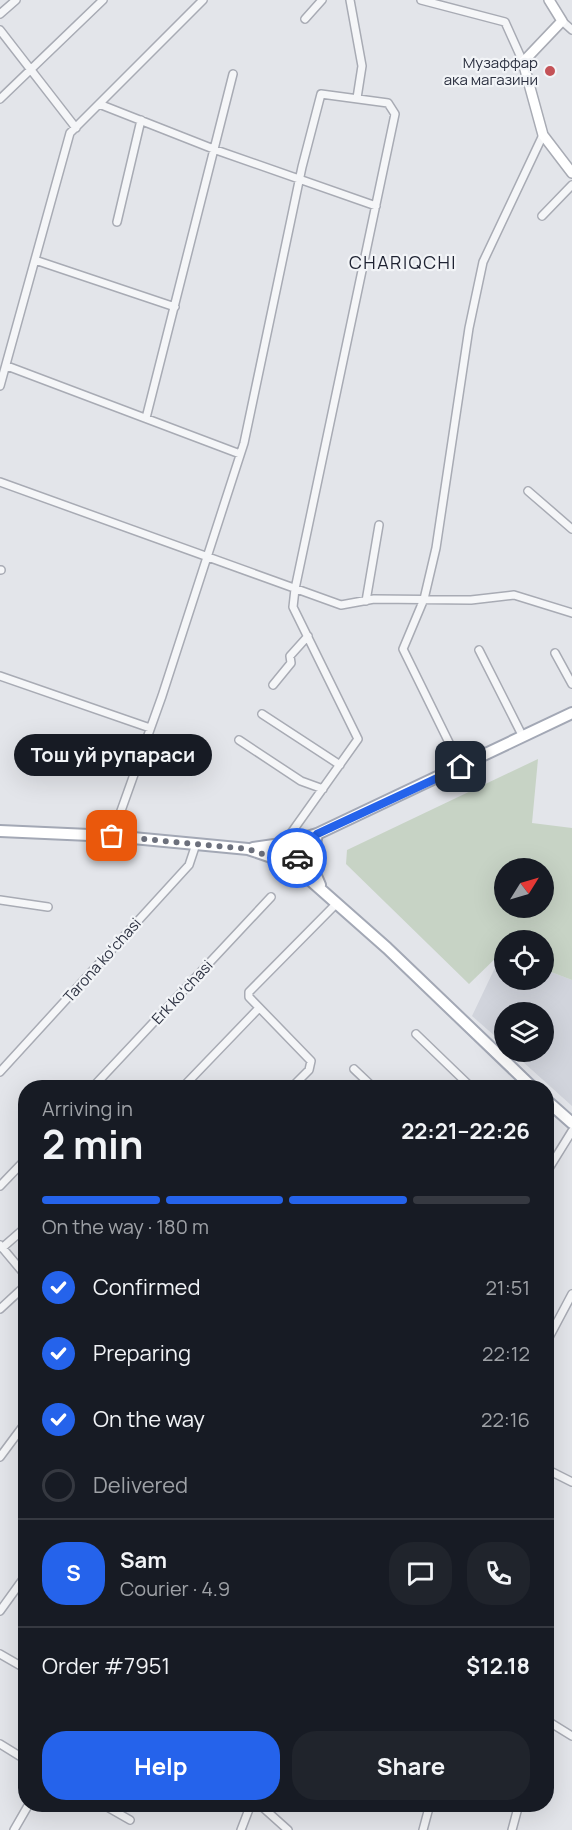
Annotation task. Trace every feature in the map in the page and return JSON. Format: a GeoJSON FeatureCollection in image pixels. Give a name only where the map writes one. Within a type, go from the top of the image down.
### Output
{"type":"FeatureCollection","features":[{"type":"Feature","properties":{"kind":"main road"},"geometry":{"type":"LineString","coordinates":[[248,849],[317,834],[572,713]]}},
{"type":"Feature","properties":{"kind":"main road"},"geometry":{"type":"LineString","coordinates":[[0,831],[112,836],[248,849],[292,864],[321,888],[525,1080]]}},
{"type":"Feature","properties":{"kind":"main road"},"geometry":{"type":"LineString","coordinates":[[292,864],[317,834]]}},
{"type":"Feature","properties":{"kind":"main road"},"geometry":{"type":"LineString","coordinates":[[317,834],[311,864],[321,888]]}},
{"type":"Feature","properties":{"kind":"main road"},"geometry":{"type":"LineString","coordinates":[[554,1107],[572,1123]]}},
{"type":"Feature","properties":{"kind":"street"},"geometry":{"type":"LineString","coordinates":[[0,14],[15,0]]}},
{"type":"Feature","properties":{"kind":"street"},"geometry":{"type":"LineString","coordinates":[[0,99],[104,0]]}},
{"type":"Feature","properties":{"kind":"street"},"geometry":{"type":"LineString","coordinates":[[0,386],[70,133],[203,0]]}},
{"type":"Feature","properties":{"kind":"street"},"geometry":{"type":"LineString","coordinates":[[305,19],[322,0]]}},
{"type":"Feature","properties":{"kind":"street"},"geometry":{"type":"LineString","coordinates":[[350,0],[362,66],[357,99]]}},
{"type":"Feature","properties":{"kind":"street"},"geometry":{"type":"LineString","coordinates":[[421,0],[505,22],[523,62],[543,135],[572,173]]}},
{"type":"Feature","properties":{"kind":"street"},"geometry":{"type":"LineString","coordinates":[[549,0],[562,21],[572,30]]}},
{"type":"Feature","properties":{"kind":"street"},"geometry":{"type":"LineString","coordinates":[[523,62],[562,21]]}},
{"type":"Feature","properties":{"kind":"street"},"geometry":{"type":"LineString","coordinates":[[0,30],[76,128]]}},
{"type":"Feature","properties":{"kind":"street"},"geometry":{"type":"LineString","coordinates":[[146,418],[216,150],[233,74]]}},
{"type":"Feature","properties":{"kind":"street"},"geometry":{"type":"LineString","coordinates":[[112,836],[240,454],[299,180],[321,94],[388,103],[395,114],[295,589],[294,607],[358,737],[284,843]]}},
{"type":"Feature","properties":{"kind":"street"},"geometry":{"type":"LineString","coordinates":[[99,104],[216,150],[376,206]]}},
{"type":"Feature","properties":{"kind":"street"},"geometry":{"type":"LineString","coordinates":[[117,222],[141,120]]}},
{"type":"Feature","properties":{"kind":"street"},"geometry":{"type":"LineString","coordinates":[[461,767],[403,649],[424,599],[436,548],[469,328],[483,262],[543,135]]}},
{"type":"Feature","properties":{"kind":"street"},"geometry":{"type":"LineString","coordinates":[[542,216],[572,185]]}},
{"type":"Feature","properties":{"kind":"street"},"geometry":{"type":"LineString","coordinates":[[35,260],[175,307]]}},
{"type":"Feature","properties":{"kind":"street"},"geometry":{"type":"LineString","coordinates":[[7,366],[240,454]]}},
{"type":"Feature","properties":{"kind":"street"},"geometry":{"type":"LineString","coordinates":[[0,482],[341,605],[366,600],[471,600],[514,595],[572,613]]}},
{"type":"Feature","properties":{"kind":"street"},"geometry":{"type":"LineString","coordinates":[[528,491],[572,529]]}},
{"type":"Feature","properties":{"kind":"street"},"geometry":{"type":"LineString","coordinates":[[366,600],[379,525]]}},
{"type":"Feature","properties":{"kind":"street"},"geometry":{"type":"LineString","coordinates":[[273,685],[291,663],[290,656],[308,636]]}},
{"type":"Feature","properties":{"kind":"street"},"geometry":{"type":"LineString","coordinates":[[479,650],[523,737]]}},
{"type":"Feature","properties":{"kind":"street"},"geometry":{"type":"LineString","coordinates":[[555,653],[572,684]]}},
{"type":"Feature","properties":{"kind":"street"},"geometry":{"type":"LineString","coordinates":[[0,676],[150,728]]}},
{"type":"Feature","properties":{"kind":"street"},"geometry":{"type":"LineString","coordinates":[[262,714],[340,765]]}},
{"type":"Feature","properties":{"kind":"street"},"geometry":{"type":"LineString","coordinates":[[239,740],[301,781],[323,789]]}},
{"type":"Feature","properties":{"kind":"street","name":"Tarona koʻchasi"},"geometry":{"type":"LineString","coordinates":[[0,1072],[189,865],[196,844]]}},
{"type":"Feature","properties":{"kind":"street","name":"Erk koʻchasi"},"geometry":{"type":"LineString","coordinates":[[99,1080],[271,897]]}},
{"type":"Feature","properties":{"kind":"street"},"geometry":{"type":"LineString","coordinates":[[0,900],[48,907]]}},
{"type":"Feature","properties":{"kind":"street"},"geometry":{"type":"LineString","coordinates":[[299,1080],[309,1070],[311,1061],[249,998],[252,987],[337,903]]}},
{"type":"Feature","properties":{"kind":"street"},"geometry":{"type":"LineString","coordinates":[[190,1080],[259,1008]]}},
{"type":"Feature","properties":{"kind":"street"},"geometry":{"type":"LineString","coordinates":[[416,1034],[464,1080]]}},
{"type":"Feature","properties":{"kind":"street"},"geometry":{"type":"LineString","coordinates":[[354,1069],[366,1080]]}},
{"type":"Feature","properties":{"kind":"street"},"geometry":{"type":"LineString","coordinates":[[554,1160],[572,1131]]}},
{"type":"Feature","properties":{"kind":"street"},"geometry":{"type":"LineString","coordinates":[[0,1186],[18,1167]]}},
{"type":"Feature","properties":{"kind":"street"},"geometry":{"type":"LineString","coordinates":[[18,1233],[1,1246],[18,1266]]}},
{"type":"Feature","properties":{"kind":"street"},"geometry":{"type":"LineString","coordinates":[[0,1309],[18,1292]]}},
{"type":"Feature","properties":{"kind":"street"},"geometry":{"type":"LineString","coordinates":[[554,1328],[572,1294]]}},
{"type":"Feature","properties":{"kind":"street"},"geometry":{"type":"LineString","coordinates":[[0,1457],[18,1433]]}},
{"type":"Feature","properties":{"kind":"street"},"geometry":{"type":"LineString","coordinates":[[554,1473],[572,1482]]}},
{"type":"Feature","properties":{"kind":"street"},"geometry":{"type":"LineString","coordinates":[[0,1611],[18,1586]]}},
{"type":"Feature","properties":{"kind":"street"},"geometry":{"type":"LineString","coordinates":[[0,1654],[18,1664]]}},
{"type":"Feature","properties":{"kind":"street"},"geometry":{"type":"LineString","coordinates":[[554,1725],[570,1735],[572,1726]]}},
{"type":"Feature","properties":{"kind":"street"},"geometry":{"type":"LineString","coordinates":[[0,1744],[18,1755]]}},
{"type":"Feature","properties":{"kind":"street"},"geometry":{"type":"LineString","coordinates":[[14,1830],[24,1812]]}},
{"type":"Feature","properties":{"kind":"street"},"geometry":{"type":"LineString","coordinates":[[116,1812],[130,1820]]}},
{"type":"Feature","properties":{"kind":"street"},"geometry":{"type":"LineString","coordinates":[[241,1830],[248,1812]]}},
{"type":"Feature","properties":{"kind":"street"},"geometry":{"type":"LineString","coordinates":[[268,1812],[288,1830]]}},
{"type":"Feature","properties":{"kind":"street"},"geometry":{"type":"LineString","coordinates":[[423,1830],[428,1812]]}},
{"type":"Feature","properties":{"kind":"street"},"geometry":{"type":"LineString","coordinates":[[512,1830],[517,1812]]}},
{"type":"Feature","properties":{"kind":"shaded area"},"geometry":{"type":"Polygon","coordinates":[[[494,970],[494,990],[554,990],[554,973],[572,980],[572,1106],[554,1090],[554,1080],[543,1080],[523,1062],[554,1062],[554,1002],[494,1002],[494,1035],[472,1016],[494,970]]]}},
{"type":"Feature","properties":{"kind":"green space"},"geometry":{"type":"Polygon","coordinates":[[[538,759],[532,823],[572,828],[572,980],[554,973],[554,930],[494,930],[494,960],[469,984],[346,864],[347,850],[538,759]]]}},
{"type":"Feature","properties":{"kind":"way so far"},"geometry":{"type":"LineString","coordinates":[[112,836],[248,849],[292,864],[297,858]]}},
{"type":"Feature","properties":{"kind":"place","name":"Музаффар ака магазини"},"geometry":{"type":"Point","coordinates":[550,71]}},
{"type":"Feature","properties":{"kind":"place","name":"Тош уй рупараси"},"geometry":{"type":"Point","coordinates":[112,836]}},
{"type":"Feature","properties":{"kind":"district","name":"CHARIQCHI"},"geometry":{"type":"Point","coordinates":[403,262]}},
{"type":"Feature","properties":{"kind":"route"},"geometry":{"type":"LineString","coordinates":[[297,858],[317,834],[461,767]]}}]}
